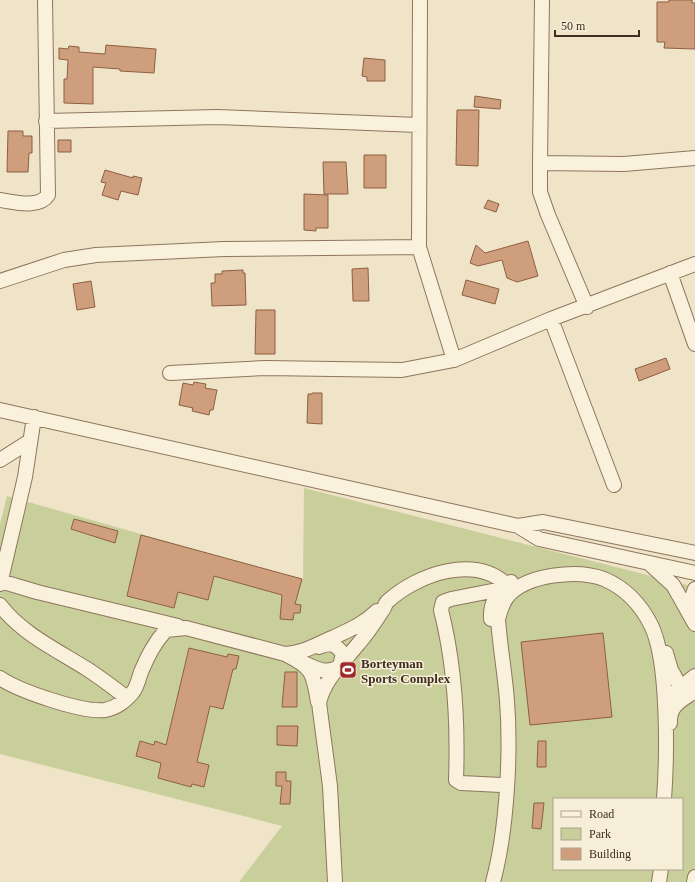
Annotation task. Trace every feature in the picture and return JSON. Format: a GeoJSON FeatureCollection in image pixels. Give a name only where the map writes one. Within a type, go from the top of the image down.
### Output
{"type":"FeatureCollection","features":[{"type":"Feature","properties":{"kind":"street"},"geometry":{"type":"LineString","coordinates":[[0,200],[21,203],[38,202],[45,199],[48,195],[45,0]]}},
{"type":"Feature","properties":{"kind":"street"},"geometry":{"type":"LineString","coordinates":[[420,0],[418,125],[419,247],[454,360]]}},
{"type":"Feature","properties":{"kind":"street"},"geometry":{"type":"LineString","coordinates":[[542,0],[540,192],[548,215],[587,307]]}},
{"type":"Feature","properties":{"kind":"street"},"geometry":{"type":"LineString","coordinates":[[46,121],[218,117],[418,125]]}},
{"type":"Feature","properties":{"kind":"street"},"geometry":{"type":"LineString","coordinates":[[540,163],[624,164],[695,158]]}},
{"type":"Feature","properties":{"kind":"street"},"geometry":{"type":"LineString","coordinates":[[0,280],[64,260],[96,255],[224,249],[419,247]]}},
{"type":"Feature","properties":{"kind":"street"},"geometry":{"type":"LineString","coordinates":[[170,373],[265,368],[402,370],[454,360],[551,319],[587,307],[695,264]]}},
{"type":"Feature","properties":{"kind":"street"},"geometry":{"type":"LineString","coordinates":[[670,273],[695,344]]}},
{"type":"Feature","properties":{"kind":"street"},"geometry":{"type":"LineString","coordinates":[[551,319],[614,485]]}},
{"type":"Feature","properties":{"kind":"street"},"geometry":{"type":"LineString","coordinates":[[0,410],[518,526],[539,539],[695,573]]}},
{"type":"Feature","properties":{"kind":"street"},"geometry":{"type":"LineString","coordinates":[[34,417],[25,478],[0,582],[294,656],[324,672],[334,670],[340,666],[342,654],[334,644],[327,643],[294,656]]}},
{"type":"Feature","properties":{"kind":"street"},"geometry":{"type":"LineString","coordinates":[[0,460],[30,441]]}},
{"type":"Feature","properties":{"kind":"street"},"geometry":{"type":"LineString","coordinates":[[518,526],[543,522],[695,553]]}},
{"type":"Feature","properties":{"kind":"street"},"geometry":{"type":"LineString","coordinates":[[648,562],[673,585],[694,621]]}},
{"type":"Feature","properties":{"kind":"street"},"geometry":{"type":"LineString","coordinates":[[501,785],[461,783],[456,780],[456,729],[453,686],[441,610],[443,602],[505,587],[536,574],[570,567],[596,569],[612,575],[640,596],[652,611],[663,637],[671,670],[687,692]]}},
{"type":"Feature","properties":{"kind":"street"},"geometry":{"type":"LineString","coordinates":[[294,656],[359,625],[406,587],[454,570],[469,568],[485,571],[499,578],[505,587]]}},
{"type":"Feature","properties":{"kind":"street"},"geometry":{"type":"LineString","coordinates":[[493,882],[500,849],[507,775],[507,702],[498,619],[501,608],[507,598],[517,588],[527,583],[561,574],[580,574],[604,579],[624,591],[644,612],[655,633],[660,656],[664,701],[664,798]]}},
{"type":"Feature","properties":{"kind":"street"},"geometry":{"type":"LineString","coordinates":[[487,882],[497,830],[501,785],[502,727],[491,611],[494,598],[505,587]]}},
{"type":"Feature","properties":{"kind":"street"},"geometry":{"type":"LineString","coordinates":[[694,621],[691,600],[695,589]]}},
{"type":"Feature","properties":{"kind":"street"},"geometry":{"type":"LineString","coordinates":[[318,703],[321,693],[330,677],[373,625],[387,602]]}},
{"type":"Feature","properties":{"kind":"street"},"geometry":{"type":"LineString","coordinates":[[0,605],[9,616],[32,634],[87,669],[127,698]]}},
{"type":"Feature","properties":{"kind":"street"},"geometry":{"type":"LineString","coordinates":[[0,678],[10,685],[29,693],[86,708],[104,710],[120,704],[134,691],[155,642],[166,630],[186,628]]}},
{"type":"Feature","properties":{"kind":"street"},"geometry":{"type":"LineString","coordinates":[[314,668],[312,664],[312,657],[317,648]]}},
{"type":"Feature","properties":{"kind":"street"},"geometry":{"type":"LineString","coordinates":[[294,656],[310,669],[318,703],[330,786],[335,882]]}},
{"type":"Feature","properties":{"kind":"street"},"geometry":{"type":"LineString","coordinates":[[669,798],[671,749],[670,715],[674,706],[687,692],[695,676]]}},
{"type":"Feature","properties":{"kind":"street"},"geometry":{"type":"LineString","coordinates":[[664,701],[687,692]]}},
{"type":"Feature","properties":{"kind":"street"},"geometry":{"type":"LineString","coordinates":[[654,882],[656,870]]}},
{"type":"Feature","properties":{"kind":"street"},"geometry":{"type":"LineString","coordinates":[[659,882],[661,870]]}},
{"type":"Feature","properties":{"kind":"street"},"geometry":{"type":"LineString","coordinates":[[694,882],[695,877]]}},
{"type":"Feature","properties":{"kind":"green space","name":"Borteyman Sports Complex"},"geometry":{"type":"Polygon","coordinates":[[[304,488],[695,587],[695,882],[239,882],[282,826],[0,754],[0,524],[7,496],[303,580],[304,488]]]}},
{"type":"Feature","properties":{"kind":"building"},"geometry":{"type":"Polygon","coordinates":[[[669,0],[692,0],[692,3],[695,3],[695,49],[664,48],[665,42],[657,42],[657,2],[669,2],[669,0]]]}},
{"type":"Feature","properties":{"kind":"building"},"geometry":{"type":"Polygon","coordinates":[[[106,45],[156,49],[154,73],[120,71],[120,69],[93,67],[93,104],[64,103],[64,79],[67,79],[68,60],[59,59],[59,48],[68,49],[69,46],[79,47],[79,52],[105,54],[106,45]]]}},
{"type":"Feature","properties":{"kind":"building"},"geometry":{"type":"Polygon","coordinates":[[[364,58],[385,60],[385,81],[367,81],[367,77],[362,76],[364,58]]]}},
{"type":"Feature","properties":{"kind":"building"},"geometry":{"type":"Polygon","coordinates":[[[475,96],[501,100],[500,109],[474,107],[475,96]]]}},
{"type":"Feature","properties":{"kind":"building"},"geometry":{"type":"Polygon","coordinates":[[[457,110],[479,110],[478,166],[456,165],[457,110]]]}},
{"type":"Feature","properties":{"kind":"building"},"geometry":{"type":"Polygon","coordinates":[[[8,131],[23,131],[23,136],[32,136],[32,153],[29,153],[28,172],[7,172],[8,131]]]}},
{"type":"Feature","properties":{"kind":"building"},"geometry":{"type":"Polygon","coordinates":[[[58,140],[71,140],[71,152],[58,152],[58,140]]]}},
{"type":"Feature","properties":{"kind":"building"},"geometry":{"type":"Polygon","coordinates":[[[364,155],[386,155],[386,188],[364,188],[364,155]]]}},
{"type":"Feature","properties":{"kind":"building"},"geometry":{"type":"Polygon","coordinates":[[[323,162],[346,162],[348,194],[324,194],[323,162]]]}},
{"type":"Feature","properties":{"kind":"building"},"geometry":{"type":"Polygon","coordinates":[[[105,170],[133,178],[133,176],[142,178],[138,195],[121,191],[118,200],[102,195],[106,183],[101,182],[105,170]]]}},
{"type":"Feature","properties":{"kind":"building"},"geometry":{"type":"Polygon","coordinates":[[[304,194],[328,195],[328,228],[316,228],[316,231],[304,230],[304,194]]]}},
{"type":"Feature","properties":{"kind":"building"},"geometry":{"type":"Polygon","coordinates":[[[488,200],[499,204],[496,212],[484,208],[488,200]]]}},
{"type":"Feature","properties":{"kind":"building"},"geometry":{"type":"Polygon","coordinates":[[[528,241],[538,276],[517,282],[507,278],[502,260],[478,266],[470,263],[476,245],[485,253],[528,241]]]}},
{"type":"Feature","properties":{"kind":"building"},"geometry":{"type":"Polygon","coordinates":[[[368,268],[369,301],[353,301],[352,269],[368,268]]]}},
{"type":"Feature","properties":{"kind":"building"},"geometry":{"type":"Polygon","coordinates":[[[243,270],[243,273],[245,273],[246,305],[212,306],[211,283],[215,283],[215,274],[222,274],[222,271],[243,270]]]}},
{"type":"Feature","properties":{"kind":"building"},"geometry":{"type":"Polygon","coordinates":[[[466,280],[499,289],[495,304],[462,295],[466,280]]]}},
{"type":"Feature","properties":{"kind":"building"},"geometry":{"type":"Polygon","coordinates":[[[91,281],[95,307],[77,310],[73,284],[91,281]]]}},
{"type":"Feature","properties":{"kind":"building"},"geometry":{"type":"Polygon","coordinates":[[[256,310],[275,310],[275,354],[255,354],[256,310]]]}},
{"type":"Feature","properties":{"kind":"building"},"geometry":{"type":"Polygon","coordinates":[[[666,358],[670,369],[639,381],[635,369],[666,358]]]}},
{"type":"Feature","properties":{"kind":"building"},"geometry":{"type":"Polygon","coordinates":[[[194,382],[206,384],[205,388],[217,390],[213,410],[210,410],[209,415],[192,411],[193,408],[179,405],[183,383],[193,385],[194,382]]]}},
{"type":"Feature","properties":{"kind":"building"},"geometry":{"type":"Polygon","coordinates":[[[322,393],[322,424],[307,423],[308,394],[322,393]]]}},
{"type":"Feature","properties":{"kind":"building"},"geometry":{"type":"Polygon","coordinates":[[[74,519],[118,531],[115,543],[71,529],[74,519]]]}},
{"type":"Feature","properties":{"kind":"building"},"geometry":{"type":"Polygon","coordinates":[[[141,535],[302,579],[295,604],[301,605],[300,613],[294,613],[293,620],[280,619],[282,595],[214,576],[208,600],[178,592],[174,608],[127,596],[141,535]]]}},
{"type":"Feature","properties":{"kind":"building"},"geometry":{"type":"Polygon","coordinates":[[[603,633],[612,717],[530,725],[521,642],[603,633]]]}},
{"type":"Feature","properties":{"kind":"building"},"geometry":{"type":"Polygon","coordinates":[[[189,648],[227,657],[228,654],[239,656],[236,669],[233,669],[223,709],[210,706],[197,762],[209,765],[204,787],[192,784],[191,787],[158,778],[161,763],[136,756],[140,741],[154,745],[155,741],[166,745],[189,648]]]}},
{"type":"Feature","properties":{"kind":"building"},"geometry":{"type":"Polygon","coordinates":[[[285,672],[297,672],[297,707],[282,707],[285,672]]]}},
{"type":"Feature","properties":{"kind":"building"},"geometry":{"type":"Polygon","coordinates":[[[277,726],[298,726],[297,746],[277,745],[277,726]]]}},
{"type":"Feature","properties":{"kind":"building"},"geometry":{"type":"Polygon","coordinates":[[[538,741],[546,741],[546,767],[537,767],[538,741]]]}},
{"type":"Feature","properties":{"kind":"building"},"geometry":{"type":"Polygon","coordinates":[[[276,772],[286,772],[286,781],[291,781],[290,804],[280,804],[282,786],[276,786],[276,772]]]}},
{"type":"Feature","properties":{"kind":"building"},"geometry":{"type":"Polygon","coordinates":[[[534,803],[544,803],[541,829],[532,828],[534,803]]]}},
{"type":"Feature","properties":{"kind":"place","name":"Borteyman Sports Complex"},"geometry":{"type":"Point","coordinates":[348,670]}}]}
